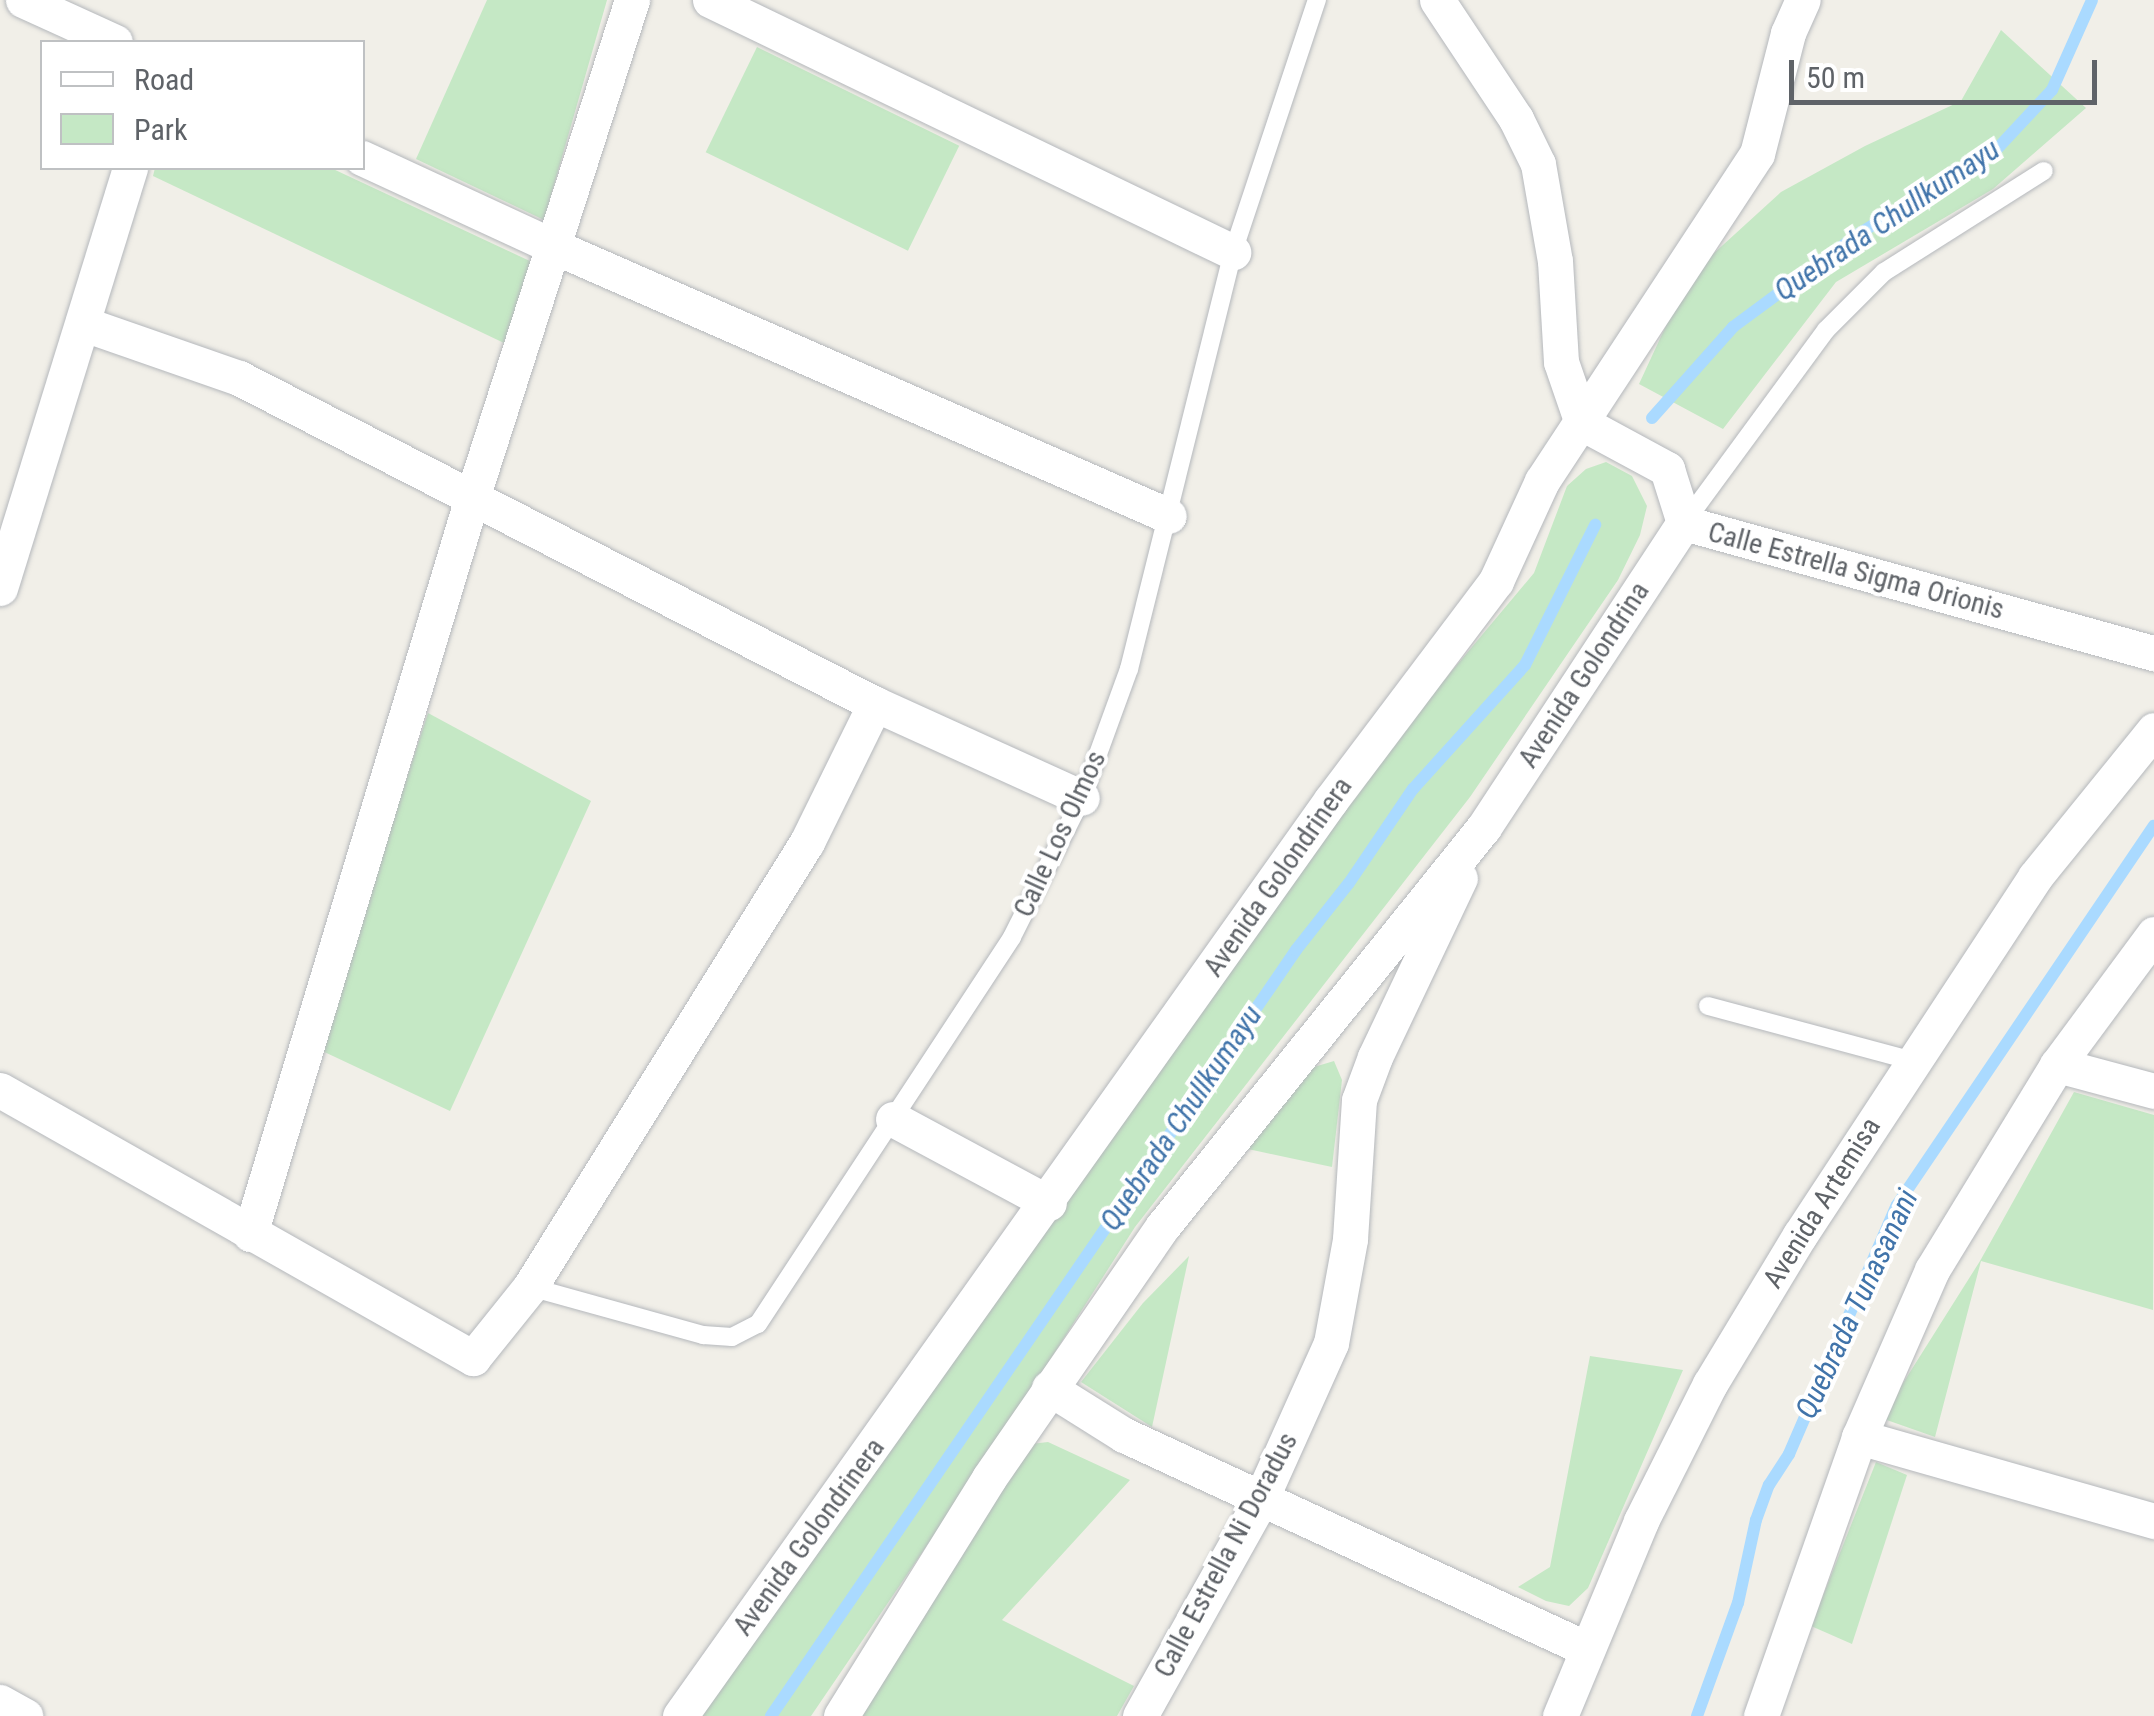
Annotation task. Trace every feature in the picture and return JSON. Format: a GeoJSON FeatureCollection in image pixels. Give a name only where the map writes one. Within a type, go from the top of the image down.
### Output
{"type":"FeatureCollection","features":[{"type":"Feature","properties":{"kind":"street"},"geometry":{"type":"LineString","coordinates":[[24,0],[111,40]]}},
{"type":"Feature","properties":{"kind":"street"},"geometry":{"type":"LineString","coordinates":[[250,1234],[472,498],[632,0]]}},
{"type":"Feature","properties":{"kind":"street"},"geometry":{"type":"LineString","coordinates":[[710,0],[1233,252]]}},
{"type":"Feature","properties":{"kind":"street"},"geometry":{"type":"LineString","coordinates":[[1438,0],[1516,119],[1538,164],[1554,261],[1561,362],[1582,423]]}},
{"type":"Feature","properties":{"kind":"street","name":"Avenida Golondrinera"},"geometry":{"type":"LineString","coordinates":[[680,1716],[1049,1203],[1331,800],[1496,581],[1542,481],[1642,322],[1757,154],[1788,33],[1803,0]]}},
{"type":"Feature","properties":{"kind":"street"},"geometry":{"type":"LineString","coordinates":[[365,159],[554,247],[1169,516]]}},
{"type":"Feature","properties":{"kind":"street"},"geometry":{"type":"LineString","coordinates":[[0,588],[129,170]]}},
{"type":"Feature","properties":{"kind":"street"},"geometry":{"type":"LineString","coordinates":[[84,324],[240,378],[875,704],[1082,798]]}},
{"type":"Feature","properties":{"kind":"street","name":"Calle Estrella Sigma Orionis"},"geometry":{"type":"LineString","coordinates":[[1582,423],[1667,469],[1684,524],[2154,653]]}},
{"type":"Feature","properties":{"kind":"street","name":"Avenida Golondrina"},"geometry":{"type":"LineString","coordinates":[[1484,828],[1684,524]]}},
{"type":"Feature","properties":{"kind":"street"},"geometry":{"type":"LineString","coordinates":[[0,1090],[473,1358],[530,1287],[807,842],[875,704]]}},
{"type":"Feature","properties":{"kind":"street","name":"Avenida Artemisa"},"geometry":{"type":"LineString","coordinates":[[1560,1716],[1641,1521],[1710,1384],[1913,1060],[2034,877],[2154,730]]}},
{"type":"Feature","properties":{"kind":"street"},"geometry":{"type":"LineString","coordinates":[[840,1716],[1049,1388],[1163,1226],[1484,828]]}},
{"type":"Feature","properties":{"kind":"street","name":"Calle Estrella Ni Doradus"},"geometry":{"type":"LineString","coordinates":[[1140,1716],[1260,1501],[1331,1343],[1350,1239],[1360,1100],[1375,1057],[1484,828]]}},
{"type":"Feature","properties":{"kind":"street"},"geometry":{"type":"LineString","coordinates":[[1761,1716],[1859,1437],[1932,1270],[2057,1064],[2154,934]]}},
{"type":"Feature","properties":{"kind":"street"},"geometry":{"type":"LineString","coordinates":[[2057,1064],[2154,1091]]}},
{"type":"Feature","properties":{"kind":"street"},"geometry":{"type":"LineString","coordinates":[[893,1119],[1049,1203]]}},
{"type":"Feature","properties":{"kind":"street"},"geometry":{"type":"LineString","coordinates":[[1049,1388],[1124,1436],[1587,1649]]}},
{"type":"Feature","properties":{"kind":"street"},"geometry":{"type":"LineString","coordinates":[[1859,1437],[2154,1521]]}},
{"type":"Feature","properties":{"kind":"street"},"geometry":{"type":"LineString","coordinates":[[0,1702],[25,1716]]}},
{"type":"Feature","properties":{"kind":"lane","name":"Calle Los Olmos"},"geometry":{"type":"LineString","coordinates":[[530,1287],[702,1335],[732,1337],[758,1324],[1012,936],[1082,798],[1128,669],[1233,252],[1317,0]]}},
{"type":"Feature","properties":{"kind":"lane"},"geometry":{"type":"LineString","coordinates":[[1684,524],[1826,330],[1884,272],[2044,170]]}},
{"type":"Feature","properties":{"kind":"lane"},"geometry":{"type":"LineString","coordinates":[[1708,1006],[1913,1060]]}},
{"type":"Feature","properties":{"kind":"green space"},"geometry":{"type":"Polygon","coordinates":[[[487,0],[607,0],[544,220],[416,159],[487,0]]]}},
{"type":"Feature","properties":{"kind":"green space"},"geometry":{"type":"Polygon","coordinates":[[[2001,30],[2086,108],[1993,189],[1836,282],[1723,429],[1639,384],[1689,276],[1781,192],[1865,146],[1961,101],[2001,30]]]}},
{"type":"Feature","properties":{"kind":"green space"},"geometry":{"type":"Polygon","coordinates":[[[757,47],[959,146],[908,251],[706,152],[757,47]]]}},
{"type":"Feature","properties":{"kind":"green space"},"geometry":{"type":"Polygon","coordinates":[[[154,170],[335,170],[532,262],[504,343],[153,176],[154,170]]]}},
{"type":"Feature","properties":{"kind":"green space"},"geometry":{"type":"Polygon","coordinates":[[[1606,462],[1632,476],[1647,506],[1640,535],[1618,580],[1470,797],[1135,1227],[1000,1438],[811,1716],[701,1716],[1399,734],[1534,573],[1567,486],[1586,469],[1606,462]]]}},
{"type":"Feature","properties":{"kind":"green space"},"geometry":{"type":"Polygon","coordinates":[[[428,713],[591,801],[450,1111],[318,1049],[428,713]]]}},
{"type":"Feature","properties":{"kind":"green space"},"geometry":{"type":"Polygon","coordinates":[[[1334,1061],[1342,1080],[1332,1167],[1248,1149],[1314,1067],[1334,1061]]]}},
{"type":"Feature","properties":{"kind":"green space"},"geometry":{"type":"Polygon","coordinates":[[[2074,1092],[2154,1115],[2153,1310],[1981,1261],[1935,1437],[1881,1418],[1980,1261],[2074,1092]]]}},
{"type":"Feature","properties":{"kind":"green space"},"geometry":{"type":"Polygon","coordinates":[[[1189,1256],[1152,1427],[1081,1382],[1143,1303],[1189,1256]]]}},
{"type":"Feature","properties":{"kind":"green space"},"geometry":{"type":"Polygon","coordinates":[[[1590,1356],[1683,1370],[1588,1588],[1569,1606],[1546,1601],[1518,1587],[1550,1567],[1590,1356]]]}},
{"type":"Feature","properties":{"kind":"green space"},"geometry":{"type":"Polygon","coordinates":[[[1048,1442],[1130,1480],[1002,1620],[1134,1686],[1117,1716],[857,1716],[1031,1444],[1048,1442]]]}},
{"type":"Feature","properties":{"kind":"green space"},"geometry":{"type":"Polygon","coordinates":[[[1876,1462],[1907,1475],[1852,1644],[1811,1626],[1876,1462]]]}},
{"type":"Feature","properties":{"kind":"waterway","name":"Quebrada Chullkumayu"},"geometry":{"type":"LineString","coordinates":[[1652,418],[1733,327],[1860,233],[1996,150],[2052,90],[2092,0]]}},
{"type":"Feature","properties":{"kind":"waterway","name":"Quebrada Chullkumayu"},"geometry":{"type":"LineString","coordinates":[[771,1716],[1296,950],[1349,883],[1413,789],[1525,665],[1595,525]]}},
{"type":"Feature","properties":{"kind":"waterway","name":"Quebrada Tunasanani"},"geometry":{"type":"LineString","coordinates":[[1697,1716],[1738,1603],[1756,1520],[1769,1485],[1789,1454],[1897,1205],[2154,826]]}}]}
